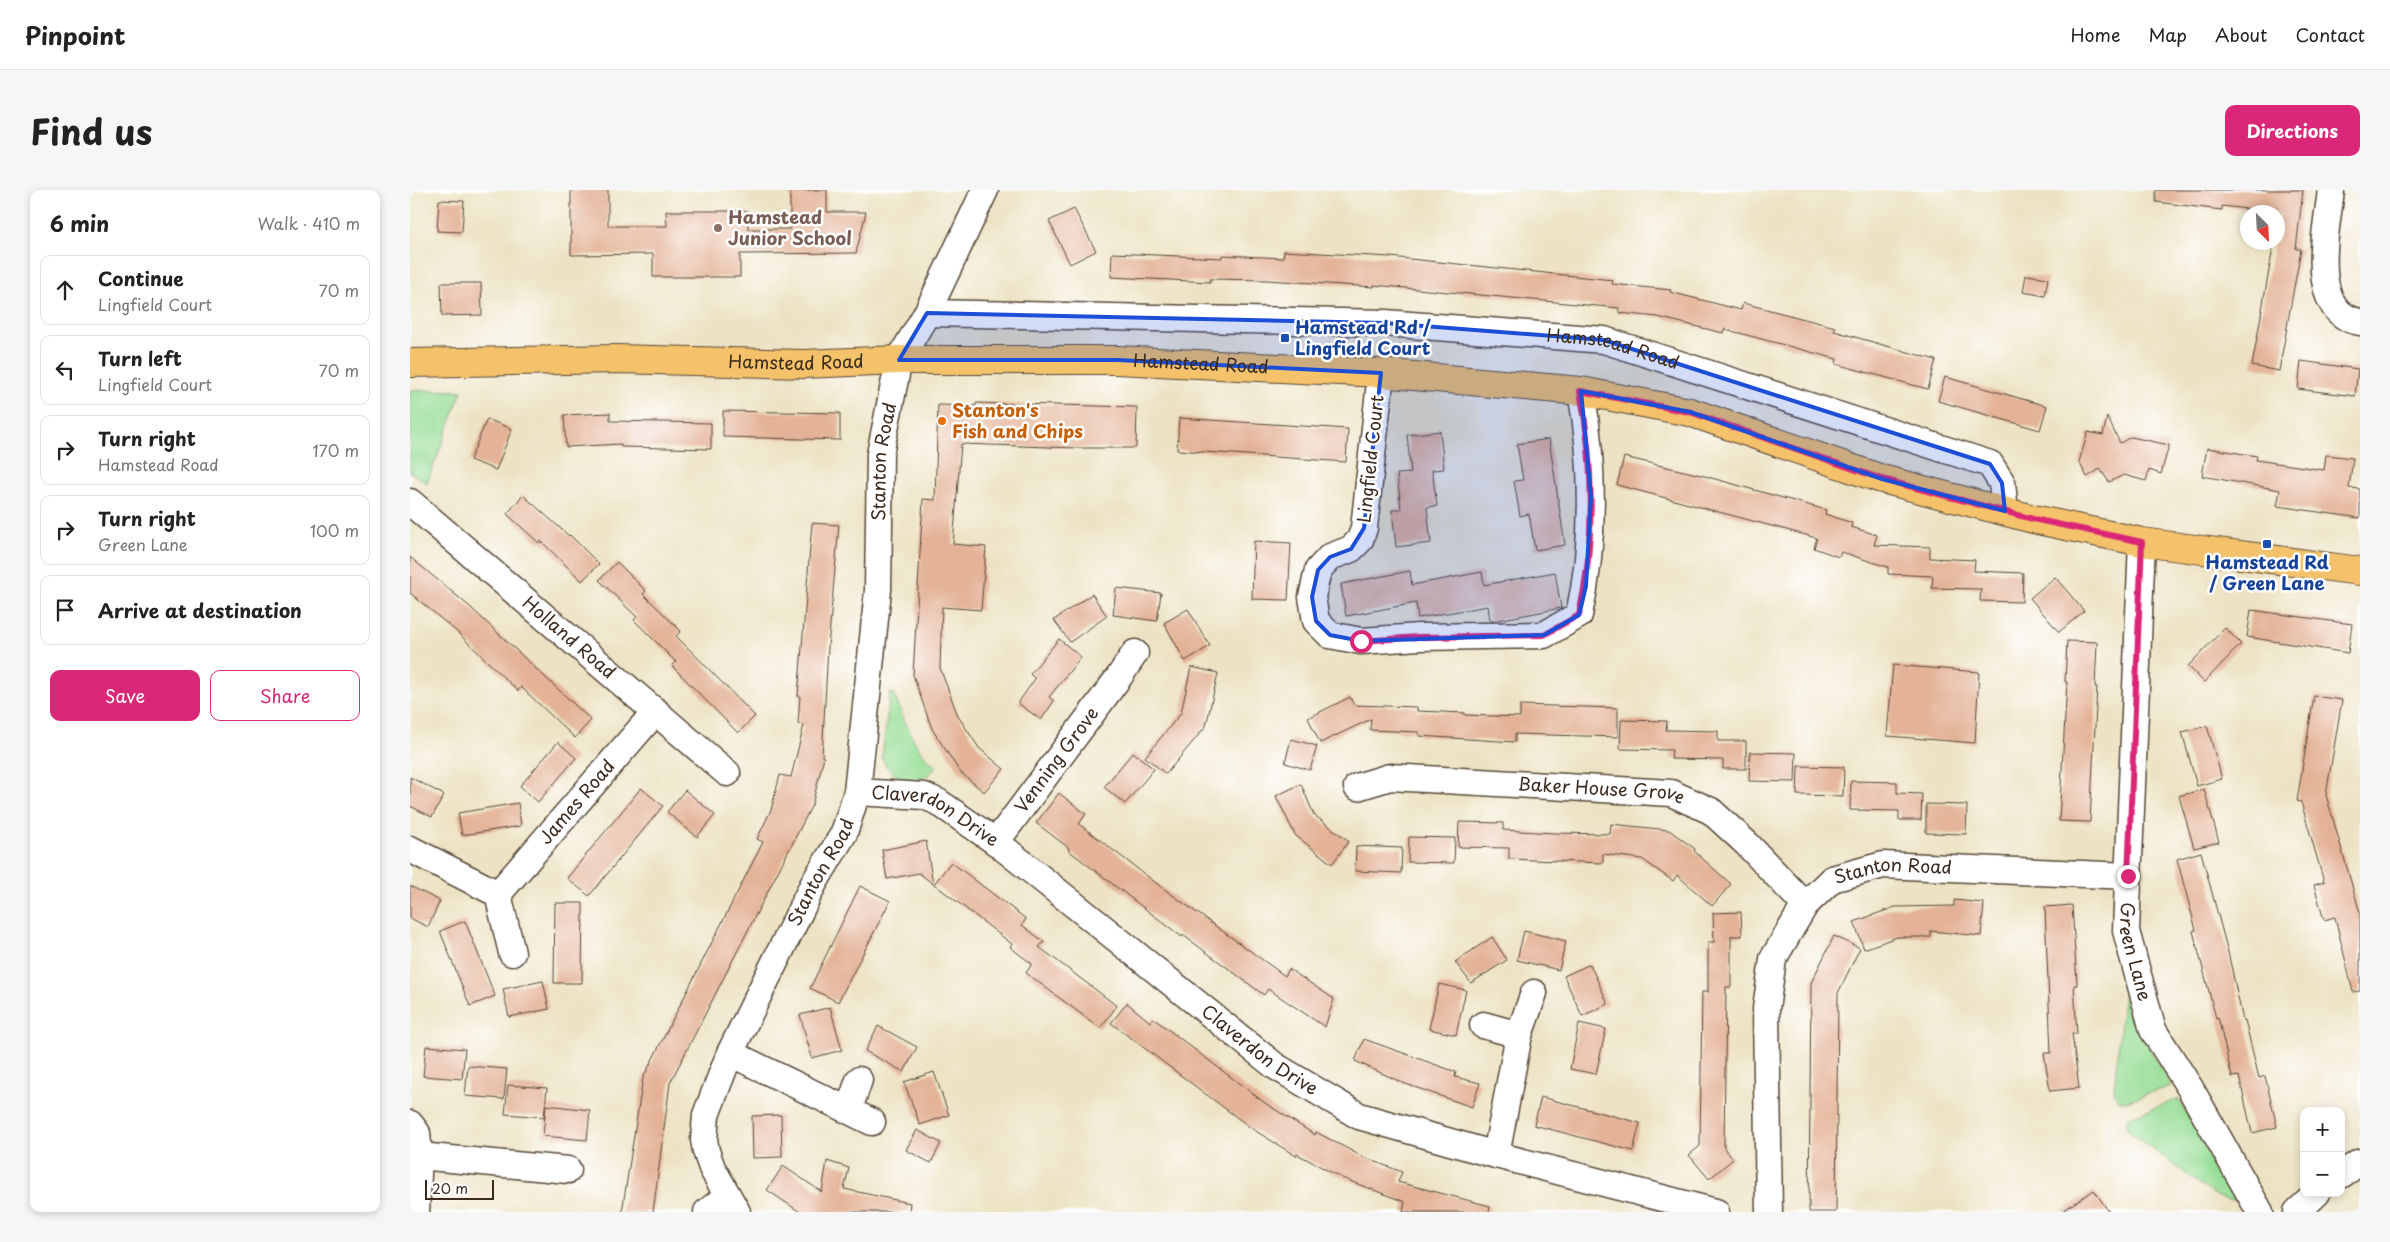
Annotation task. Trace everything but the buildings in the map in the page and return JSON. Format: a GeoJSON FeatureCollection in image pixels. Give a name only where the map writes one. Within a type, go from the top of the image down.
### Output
{"type":"FeatureCollection","features":[{"type":"Feature","properties":{"kind":"main road","name":"Hamstead Road"},"geometry":{"type":"LineString","coordinates":[[410,363],[616,359],[804,364],[899,360],[1117,360],[1381,373],[1580,391],[1690,412],[1882,479],[2005,511],[2142,542],[2360,571]]}},
{"type":"Feature","properties":{"kind":"street","name":"Stanton Road"},"geometry":{"type":"LineString","coordinates":[[732,1204],[712,1168],[704,1140],[706,1115],[730,1053],[814,883],[844,833],[857,792],[878,590],[880,454],[899,360],[927,313],[984,190]]}},
{"type":"Feature","properties":{"kind":"street"},"geometry":{"type":"LineString","coordinates":[[2330,190],[2323,275],[2330,304],[2349,321],[2360,322]]}},
{"type":"Feature","properties":{"kind":"street","name":"Hamstead Road"},"geometry":{"type":"LineString","coordinates":[[927,313],[1384,323],[1604,340],[1990,464],[2002,483],[2005,511]]}},
{"type":"Feature","properties":{"kind":"street","name":"Lingfield Court"},"geometry":{"type":"LineString","coordinates":[[1381,373],[1364,528],[1360,540],[1351,549],[1330,558],[1318,570],[1312,597],[1316,622],[1330,635],[1361,641],[1419,637],[1544,635],[1579,615],[1586,586],[1591,496],[1580,391]]}},
{"type":"Feature","properties":{"kind":"street","name":"Holland Road"},"geometry":{"type":"LineString","coordinates":[[410,502],[727,773]]}},
{"type":"Feature","properties":{"kind":"street","name":"Green Lane"},"geometry":{"type":"LineString","coordinates":[[2142,542],[2126,931],[2153,1030],[2190,1088],[2260,1212]]}},
{"type":"Feature","properties":{"kind":"street","name":"Venning Grove"},"geometry":{"type":"LineString","coordinates":[[996,842],[1127,683],[1135,653]]}},
{"type":"Feature","properties":{"kind":"street","name":"James Road"},"geometry":{"type":"LineString","coordinates":[[498,894],[656,711]]}},
{"type":"Feature","properties":{"kind":"street","name":"Baker House Grove"},"geometry":{"type":"LineString","coordinates":[[1356,787],[1390,777],[1671,794],[1711,811],[1747,844],[1805,905]]}},
{"type":"Feature","properties":{"kind":"street","name":"Claverdon Drive"},"geometry":{"type":"LineString","coordinates":[[857,792],[924,796],[938,802],[996,842],[1275,1066],[1359,1116],[1496,1155],[1716,1212]]}},
{"type":"Feature","properties":{"kind":"street"},"geometry":{"type":"LineString","coordinates":[[410,849],[498,894],[512,953]]}},
{"type":"Feature","properties":{"kind":"street","name":"Stanton Road"},"geometry":{"type":"LineString","coordinates":[[1769,1212],[1766,1009],[1773,958],[1805,905],[1832,879],[1884,865],[2128,876]]}},
{"type":"Feature","properties":{"kind":"street"},"geometry":{"type":"LineString","coordinates":[[1496,1155],[1520,1035],[1534,993]]}},
{"type":"Feature","properties":{"kind":"street"},"geometry":{"type":"LineString","coordinates":[[1483,1026],[1520,1035]]}},
{"type":"Feature","properties":{"kind":"street"},"geometry":{"type":"LineString","coordinates":[[730,1053],[849,1109],[872,1122]]}},
{"type":"Feature","properties":{"kind":"street"},"geometry":{"type":"LineString","coordinates":[[849,1109],[860,1080]]}},
{"type":"Feature","properties":{"kind":"street"},"geometry":{"type":"LineString","coordinates":[[410,1124],[417,1133],[419,1156],[416,1212]]}},
{"type":"Feature","properties":{"kind":"street"},"geometry":{"type":"LineString","coordinates":[[419,1156],[568,1170]]}},
{"type":"Feature","properties":{"kind":"street"},"geometry":{"type":"LineString","coordinates":[[2345,1172],[2360,1162]]}},
{"type":"Feature","properties":{"kind":"street"},"geometry":{"type":"LineString","coordinates":[[2297,1212],[2313,1197]]}},
{"type":"Feature","properties":{"kind":"street"},"geometry":{"type":"LineString","coordinates":[[707,1212],[732,1204]]}},
{"type":"Feature","properties":{"kind":"highlighted area"},"geometry":{"type":"Polygon","coordinates":[[[927,313],[1385,323],[1604,340],[1990,464],[2002,483],[2005,511],[1882,479],[1690,412],[1581,391],[1591,496],[1586,586],[1579,615],[1565,625],[1544,635],[1361,641],[1330,635],[1316,621],[1312,597],[1318,570],[1330,557],[1351,549],[1364,528],[1381,373],[1117,360],[899,360],[927,313]]]}},
{"type":"Feature","properties":{"kind":"green space"},"geometry":{"type":"Polygon","coordinates":[[[410,390],[462,391],[427,483],[410,472],[410,390]]]}},
{"type":"Feature","properties":{"kind":"green space"},"geometry":{"type":"Polygon","coordinates":[[[890,693],[893,693],[905,722],[921,752],[936,766],[923,778],[915,780],[899,777],[886,766],[882,758],[890,693]]]}},
{"type":"Feature","properties":{"kind":"green space"},"geometry":{"type":"Polygon","coordinates":[[[2124,989],[2150,1050],[2171,1086],[2126,1101],[2119,1101],[2114,1091],[2124,989]]]}},
{"type":"Feature","properties":{"kind":"green space"},"geometry":{"type":"Polygon","coordinates":[[[2178,1099],[2238,1200],[2228,1200],[2216,1196],[2135,1136],[2126,1126],[2128,1118],[2178,1099]]]}},
{"type":"Feature","properties":{"kind":"place","name":"Hamstead Junior School"},"geometry":{"type":"Point","coordinates":[718,228]}},
{"type":"Feature","properties":{"kind":"place","name":"Hamstead Rd / Lingfield Court"},"geometry":{"type":"Point","coordinates":[1285,338]}},
{"type":"Feature","properties":{"kind":"place","name":"Stanton's Fish and Chips"},"geometry":{"type":"Point","coordinates":[942,421]}},
{"type":"Feature","properties":{"kind":"place","name":"Hamstead Rd / Green Lane"},"geometry":{"type":"Point","coordinates":[2267,544]}},
{"type":"Feature","properties":{"kind":"route"},"geometry":{"type":"LineString","coordinates":[[1361,641],[1419,637],[1544,635],[1565,625],[1579,615],[1586,586],[1591,496],[1584,410],[1580,391],[1690,412],[1882,479],[2033,519],[2142,542],[2128,876]]}}]}
